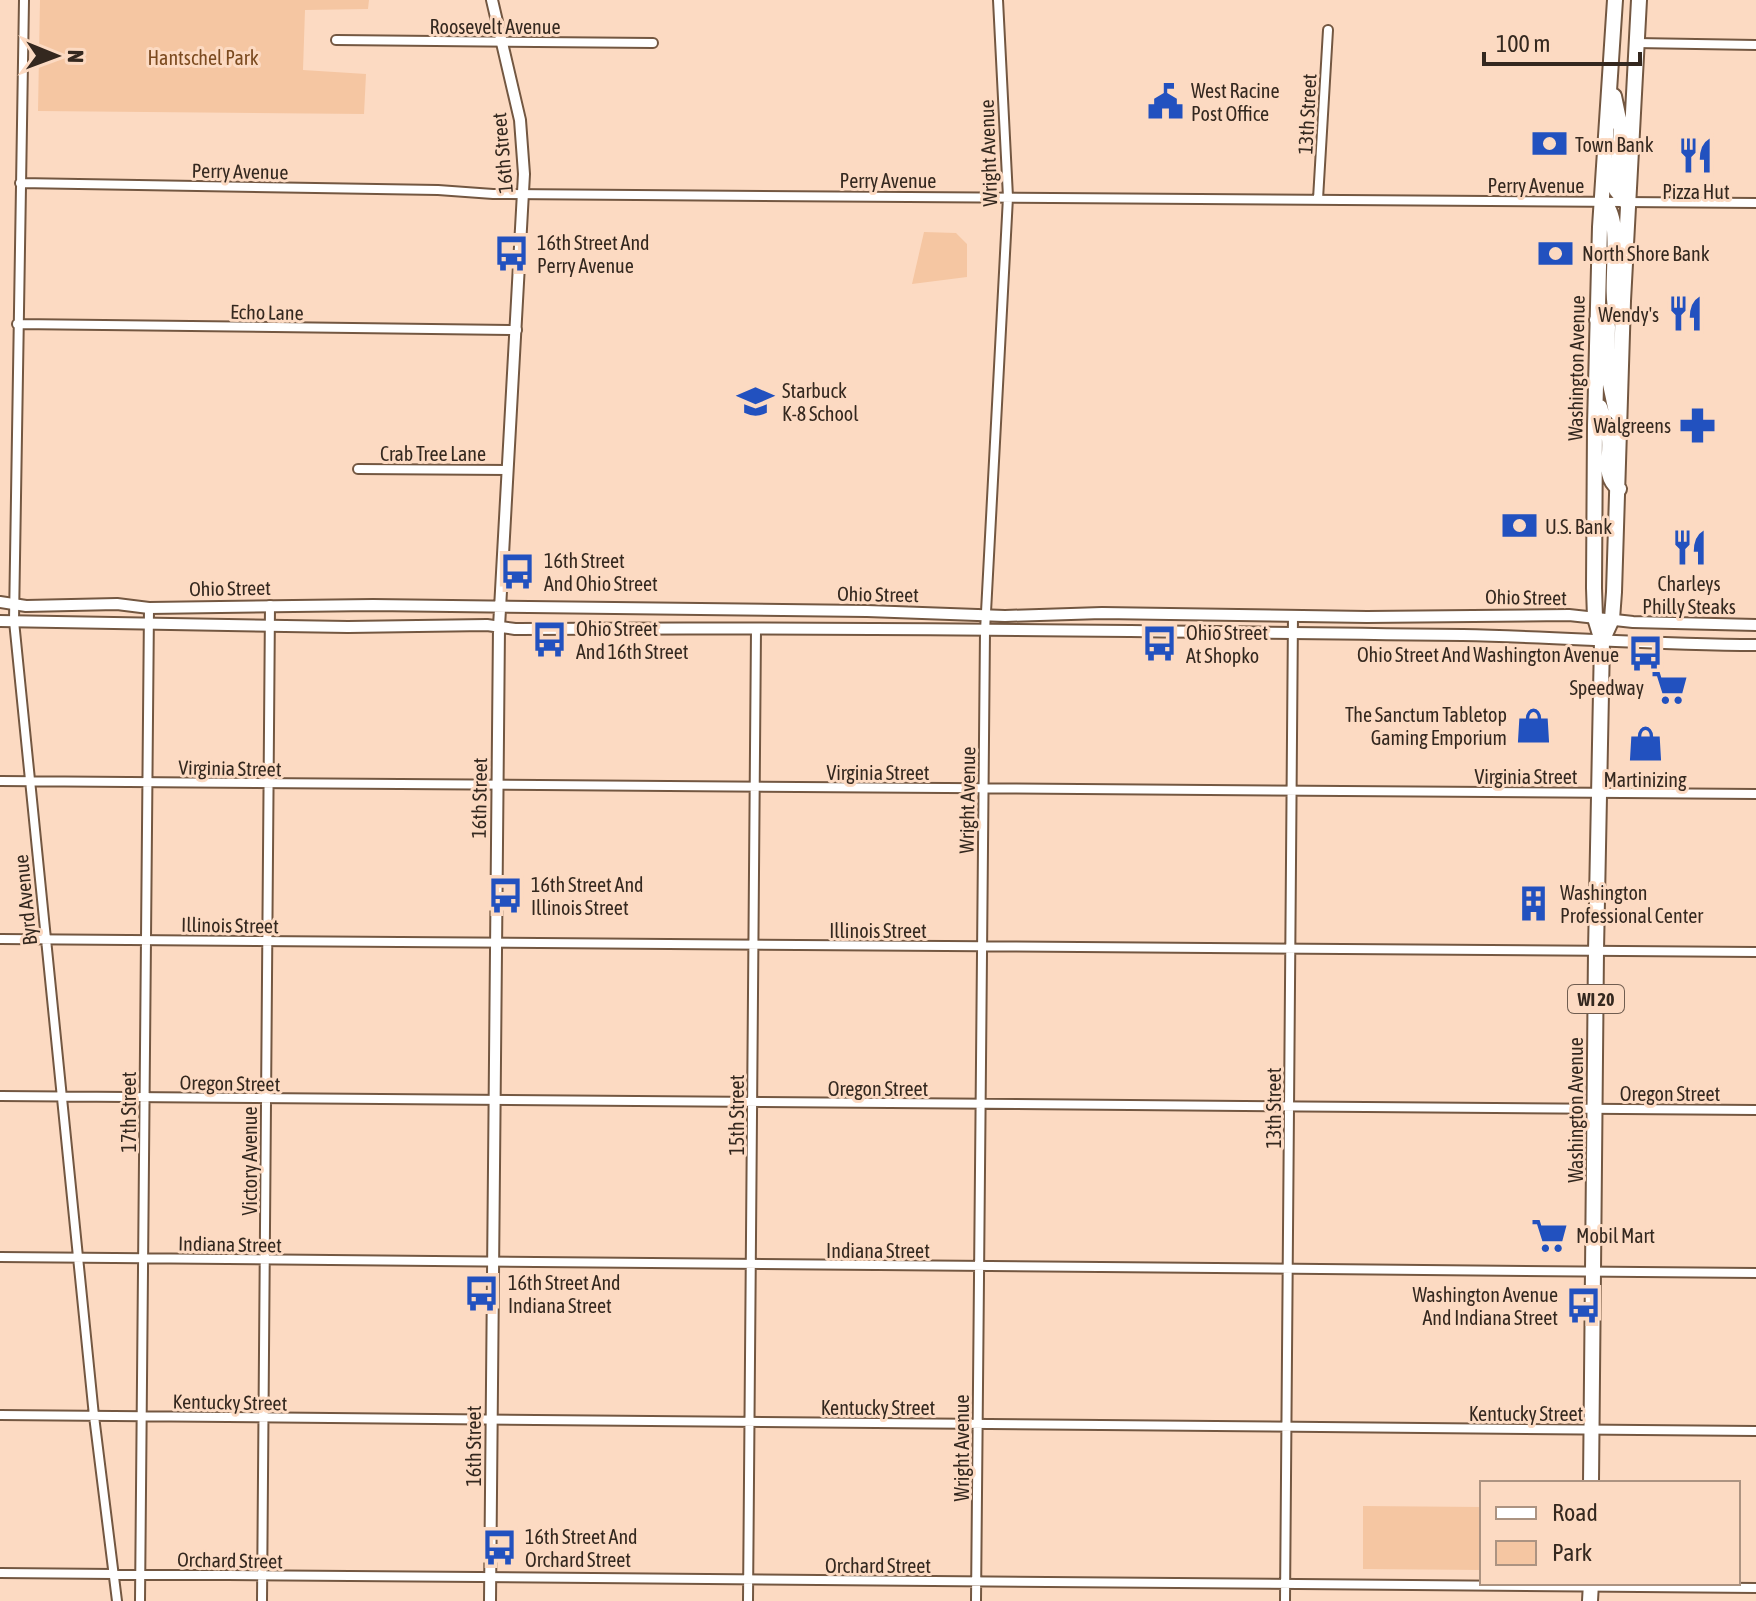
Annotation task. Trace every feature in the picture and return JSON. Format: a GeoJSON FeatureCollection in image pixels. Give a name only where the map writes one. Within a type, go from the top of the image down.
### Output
{"type":"FeatureCollection","features":[{"type":"Feature","properties":{"kind":"main road","name":"Washington Avenue"},"geometry":{"type":"LineString","coordinates":[[1591,1481],[1602,641],[1595,618],[1597,320],[1615,0]]}},
{"type":"Feature","properties":{"kind":"main road","name":"Washington Avenue"},"geometry":{"type":"LineString","coordinates":[[1602,641],[1612,619],[1619,489],[1626,202],[1639,0]]}},
{"type":"Feature","properties":{"kind":"main road"},"geometry":{"type":"LineString","coordinates":[[1611,80],[1621,129],[1616,190],[1626,202]]}},
{"type":"Feature","properties":{"kind":"main road"},"geometry":{"type":"LineString","coordinates":[[1602,201],[1609,206],[1614,222],[1613,291],[1622,328]]}},
{"type":"Feature","properties":{"kind":"main road"},"geometry":{"type":"LineString","coordinates":[[1597,320],[1604,321],[1608,327],[1607,370],[1621,427]]}},
{"type":"Feature","properties":{"kind":"main road"},"geometry":{"type":"LineString","coordinates":[[1596,393],[1609,439],[1608,474],[1610,482],[1619,489]]}},
{"type":"Feature","properties":{"kind":"street","name":"Byrd Avenue"},"geometry":{"type":"LineString","coordinates":[[24,0],[13,604],[28,781],[94,1416],[117,1601]]}},
{"type":"Feature","properties":{"kind":"street","name":"16th Street"},"geometry":{"type":"LineString","coordinates":[[490,1601],[499,627],[524,195],[520,120],[492,0]]}},
{"type":"Feature","properties":{"kind":"street","name":"Wright Avenue"},"geometry":{"type":"LineString","coordinates":[[976,1601],[985,615],[1008,197],[998,0]]}},
{"type":"Feature","properties":{"kind":"street","name":"13th Street"},"geometry":{"type":"LineString","coordinates":[[1318,199],[1328,30]]}},
{"type":"Feature","properties":{"kind":"street","name":"Roosevelt Avenue"},"geometry":{"type":"LineString","coordinates":[[336,40],[653,43]]}},
{"type":"Feature","properties":{"kind":"street"},"geometry":{"type":"LineString","coordinates":[[1636,43],[1756,45]]}},
{"type":"Feature","properties":{"kind":"street","name":"Perry Avenue"},"geometry":{"type":"LineString","coordinates":[[20,183],[438,190],[524,195],[1756,203]]}},
{"type":"Feature","properties":{"kind":"street","name":"Echo Lane"},"geometry":{"type":"LineString","coordinates":[[17,324],[517,330]]}},
{"type":"Feature","properties":{"kind":"street","name":"Crab Tree Lane"},"geometry":{"type":"LineString","coordinates":[[358,469],[508,470]]}},
{"type":"Feature","properties":{"kind":"street","name":"Ohio Street"},"geometry":{"type":"LineString","coordinates":[[0,602],[117,604],[149,608],[270,605],[985,615],[1569,615],[1756,625]]}},
{"type":"Feature","properties":{"kind":"street","name":"Victory Avenue"},"geometry":{"type":"LineString","coordinates":[[262,1601],[270,605]]}},
{"type":"Feature","properties":{"kind":"street","name":"17th Street"},"geometry":{"type":"LineString","coordinates":[[140,1601],[149,608]]}},
{"type":"Feature","properties":{"kind":"street"},"geometry":{"type":"LineString","coordinates":[[857,631],[867,611]]}},
{"type":"Feature","properties":{"kind":"street","name":"13th Street"},"geometry":{"type":"LineString","coordinates":[[1285,1601],[1293,615]]}},
{"type":"Feature","properties":{"kind":"street","name":"Ohio Street"},"geometry":{"type":"LineString","coordinates":[[0,621],[269,626],[1293,633],[1756,645]]}},
{"type":"Feature","properties":{"kind":"street","name":"15th Street"},"geometry":{"type":"LineString","coordinates":[[748,1601],[756,629]]}},
{"type":"Feature","properties":{"kind":"street","name":"Virginia Street"},"geometry":{"type":"LineString","coordinates":[[0,781],[1756,794]]}},
{"type":"Feature","properties":{"kind":"street","name":"Illinois Street"},"geometry":{"type":"LineString","coordinates":[[0,939],[1756,952]]}},
{"type":"Feature","properties":{"kind":"street","name":"Oregon Street"},"geometry":{"type":"LineString","coordinates":[[0,1096],[1756,1110]]}},
{"type":"Feature","properties":{"kind":"street","name":"Indiana Street"},"geometry":{"type":"LineString","coordinates":[[0,1257],[1756,1273]]}},
{"type":"Feature","properties":{"kind":"street","name":"Kentucky Street"},"geometry":{"type":"LineString","coordinates":[[0,1415],[1756,1431]]}},
{"type":"Feature","properties":{"kind":"street","name":"Orchard Street"},"geometry":{"type":"LineString","coordinates":[[0,1573],[1285,1584],[1591,1590],[1756,1588]]}},
{"type":"Feature","properties":{"kind":"green space","name":"Hantschel Park"},"geometry":{"type":"Polygon","coordinates":[[[40,0],[369,0],[368,9],[305,10],[303,70],[366,74],[364,114],[38,111],[40,0]]]}},
{"type":"Feature","properties":{"kind":"green space"},"geometry":{"type":"Polygon","coordinates":[[[924,232],[956,233],[967,244],[967,277],[912,284],[924,232]]]}},
{"type":"Feature","properties":{"kind":"green space"},"geometry":{"type":"Polygon","coordinates":[[[1363,1506],[1480,1507],[1480,1570],[1363,1569],[1363,1506]]]}},
{"type":"Feature","properties":{"kind":"place","name":"West Racine Post Office"},"geometry":{"type":"Point","coordinates":[1165,101]}},
{"type":"Feature","properties":{"kind":"place","name":"Town Bank"},"geometry":{"type":"Point","coordinates":[1549,144]}},
{"type":"Feature","properties":{"kind":"place","name":"Pizza Hut"},"geometry":{"type":"Point","coordinates":[1696,156]}},
{"type":"Feature","properties":{"kind":"place","name":"16th Street And Perry Avenue"},"geometry":{"type":"Point","coordinates":[511,253]}},
{"type":"Feature","properties":{"kind":"place","name":"North Shore Bank"},"geometry":{"type":"Point","coordinates":[1556,253]}},
{"type":"Feature","properties":{"kind":"place","name":"Wendy's"},"geometry":{"type":"Point","coordinates":[1685,314]}},
{"type":"Feature","properties":{"kind":"place","name":"Starbuck K-8 School"},"geometry":{"type":"Point","coordinates":[756,402]}},
{"type":"Feature","properties":{"kind":"place","name":"Walgreens"},"geometry":{"type":"Point","coordinates":[1697,425]}},
{"type":"Feature","properties":{"kind":"place","name":"U.S. Bank"},"geometry":{"type":"Point","coordinates":[1519,526]}},
{"type":"Feature","properties":{"kind":"place","name":"Charleys Philly Steaks"},"geometry":{"type":"Point","coordinates":[1689,548]}},
{"type":"Feature","properties":{"kind":"place","name":"16th Street And Ohio Street"},"geometry":{"type":"Point","coordinates":[518,571]}},
{"type":"Feature","properties":{"kind":"place","name":"Ohio Street And 16th Street"},"geometry":{"type":"Point","coordinates":[550,639]}},
{"type":"Feature","properties":{"kind":"place","name":"Ohio Street At Shopko"},"geometry":{"type":"Point","coordinates":[1160,643]}},
{"type":"Feature","properties":{"kind":"place","name":"Ohio Street And Washington Avenue"},"geometry":{"type":"Point","coordinates":[1645,654]}},
{"type":"Feature","properties":{"kind":"place","name":"Speedway"},"geometry":{"type":"Point","coordinates":[1670,687]}},
{"type":"Feature","properties":{"kind":"place","name":"The Sanctum Tabletop Gaming Emporium"},"geometry":{"type":"Point","coordinates":[1533,726]}},
{"type":"Feature","properties":{"kind":"place","name":"Martinizing"},"geometry":{"type":"Point","coordinates":[1645,744]}},
{"type":"Feature","properties":{"kind":"place","name":"16th Street And Illinois Street"},"geometry":{"type":"Point","coordinates":[505,895]}},
{"type":"Feature","properties":{"kind":"place","name":"Washington Professional Center"},"geometry":{"type":"Point","coordinates":[1534,903]}},
{"type":"Feature","properties":{"kind":"place","name":"Mobil Mart"},"geometry":{"type":"Point","coordinates":[1550,1235]}},
{"type":"Feature","properties":{"kind":"place","name":"16th Street And Indiana Street"},"geometry":{"type":"Point","coordinates":[482,1294]}},
{"type":"Feature","properties":{"kind":"place","name":"Washington Avenue And Indiana Street"},"geometry":{"type":"Point","coordinates":[1584,1305]}},
{"type":"Feature","properties":{"kind":"place","name":"16th Street And Orchard Street"},"geometry":{"type":"Point","coordinates":[499,1548]}}]}
